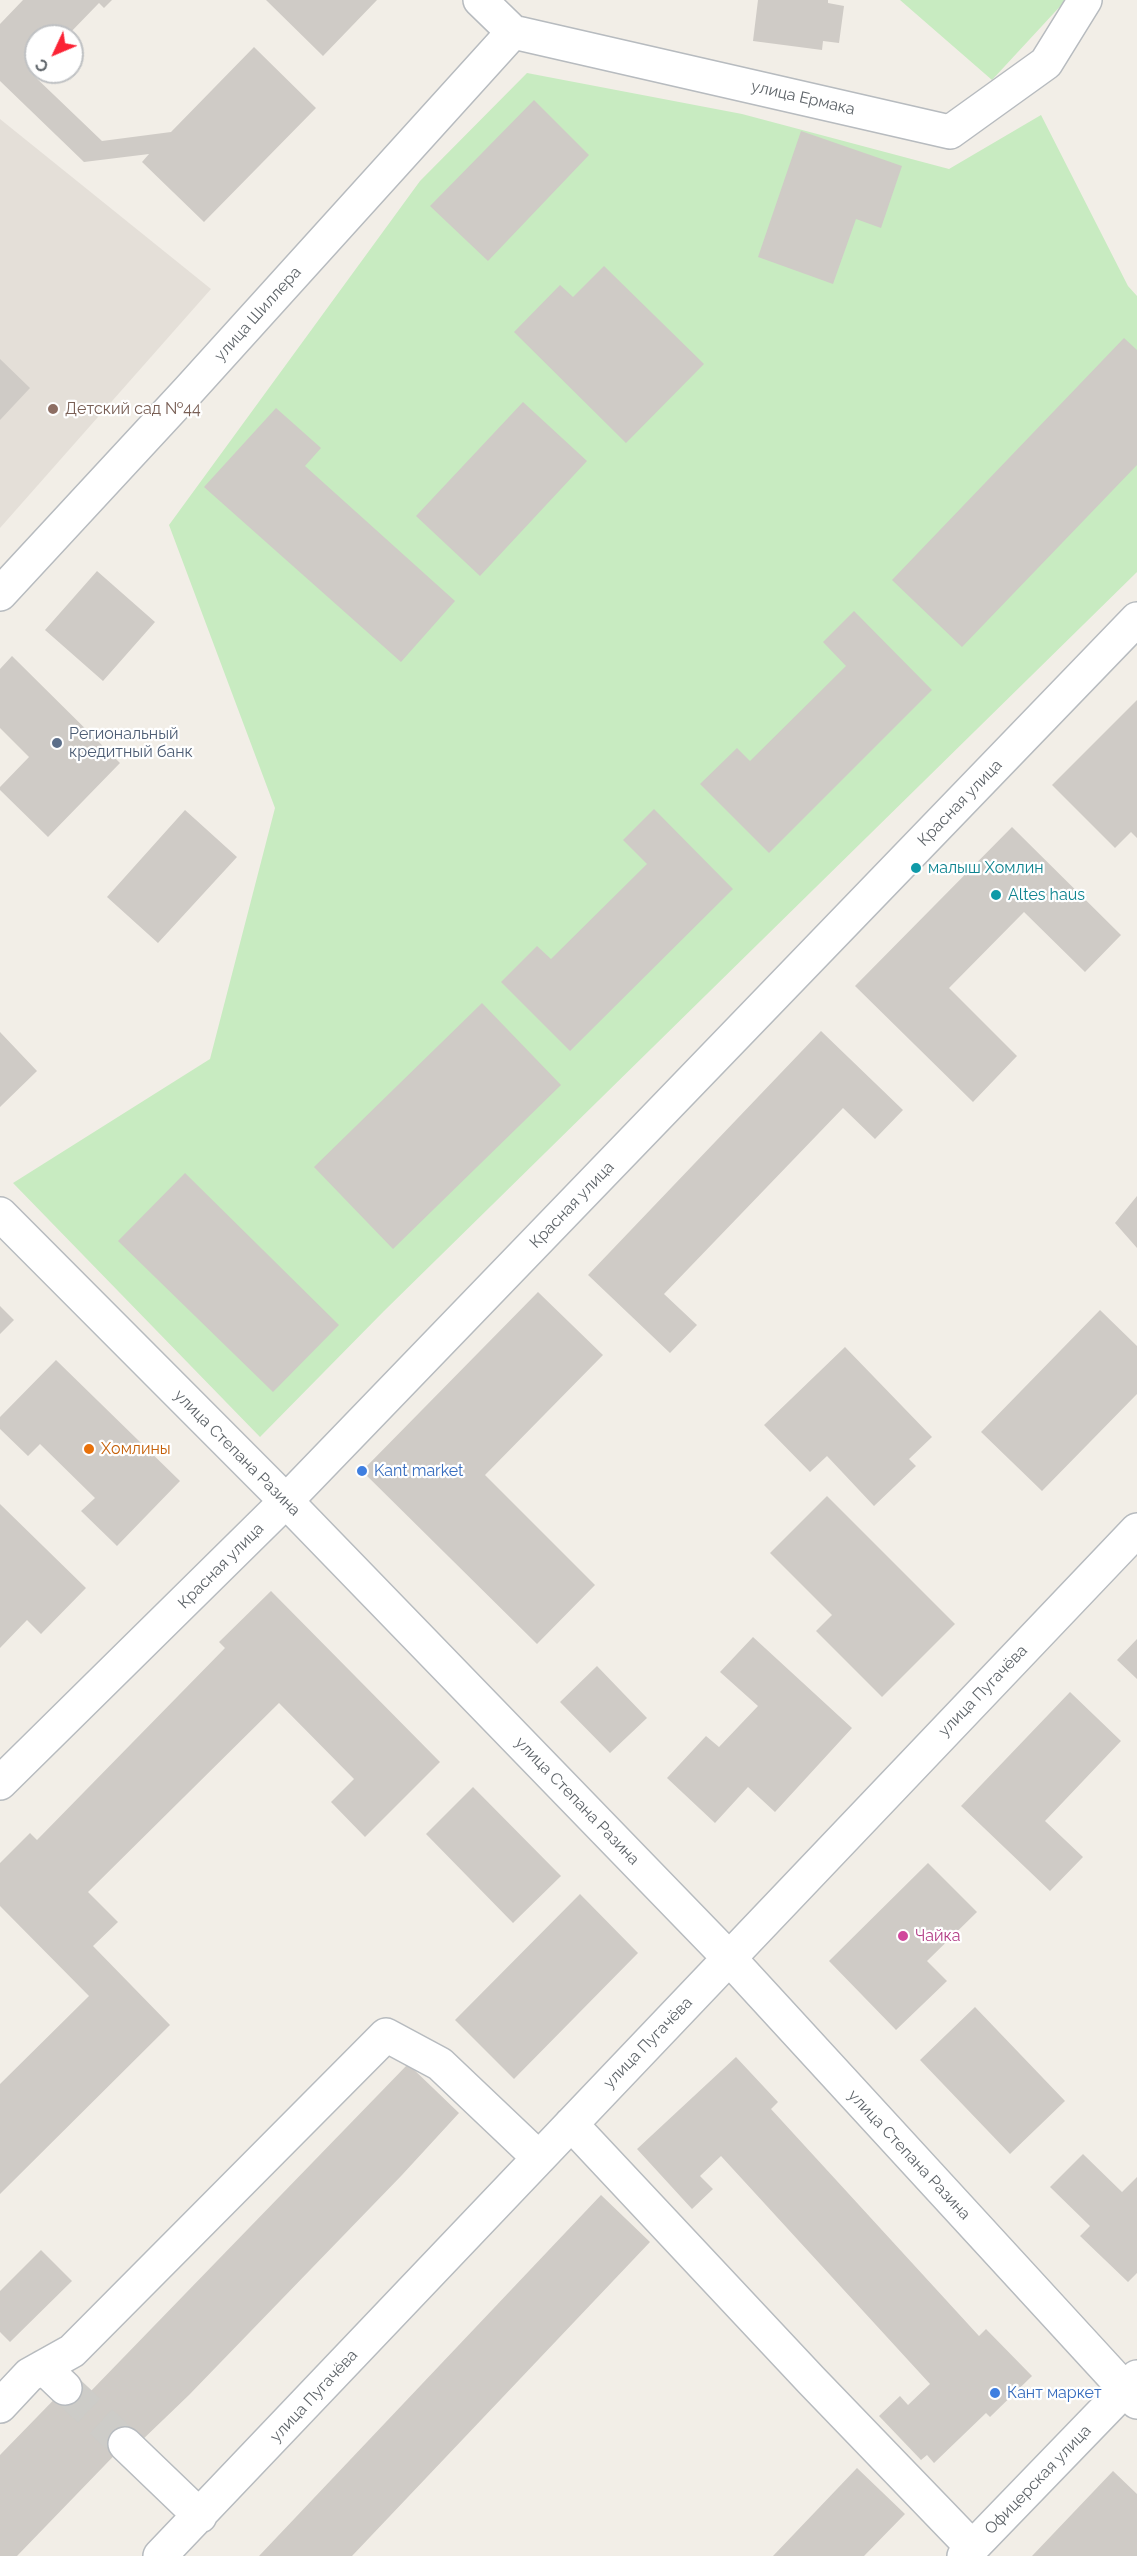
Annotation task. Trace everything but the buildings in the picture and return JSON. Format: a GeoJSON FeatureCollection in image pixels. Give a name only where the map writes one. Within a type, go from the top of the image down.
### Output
{"type":"FeatureCollection","features":[{"type":"Feature","properties":{"kind":"street"},"geometry":{"type":"LineString","coordinates":[[480,0],[513,32]]}},
{"type":"Feature","properties":{"kind":"street","name":"улица Ермака"},"geometry":{"type":"LineString","coordinates":[[513,32],[950,132],[1046,63],[1085,0]]}},
{"type":"Feature","properties":{"kind":"street","name":"улица Шиллера"},"geometry":{"type":"LineString","coordinates":[[0,594],[196,383],[513,32]]}},
{"type":"Feature","properties":{"kind":"street","name":"Красная улица"},"geometry":{"type":"LineString","coordinates":[[0,1783],[286,1501],[1137,619]]}},
{"type":"Feature","properties":{"kind":"street","name":"улица Степана Разина"},"geometry":{"type":"LineString","coordinates":[[0,1214],[286,1501],[729,1958],[1133,2390]]}},
{"type":"Feature","properties":{"kind":"street","name":"улица Пугачёва"},"geometry":{"type":"LineString","coordinates":[[159,2556],[200,2516],[1137,1530]]}},
{"type":"Feature","properties":{"kind":"street"},"geometry":{"type":"LineString","coordinates":[[0,2406],[29,2375],[54,2378],[72,2351],[386,2035],[440,2064],[539,2158]]}},
{"type":"Feature","properties":{"kind":"street"},"geometry":{"type":"LineString","coordinates":[[571,2124],[811,2380],[968,2552]]}},
{"type":"Feature","properties":{"kind":"street","name":"Офицерская улица"},"geometry":{"type":"LineString","coordinates":[[968,2552],[1133,2390]]}},
{"type":"Feature","properties":{"kind":"street"},"geometry":{"type":"LineString","coordinates":[[125,2444],[200,2516]]}},
{"type":"Feature","properties":{"kind":"shaded area","name":"Детский сад №44"},"geometry":{"type":"Polygon","coordinates":[[[0,119],[211,289],[0,528],[0,119]]]}},
{"type":"Feature","properties":{"kind":"green space"},"geometry":{"type":"Polygon","coordinates":[[[900,0],[1066,0],[992,80],[900,0]]]}},
{"type":"Feature","properties":{"kind":"green space"},"geometry":{"type":"Polygon","coordinates":[[[527,73],[742,114],[949,169],[1041,115],[1128,286],[1137,296],[1137,572],[384,1311],[260,1437],[13,1183],[210,1059],[275,808],[169,525],[420,181],[527,73]]]}},
{"type":"Feature","properties":{"kind":"tunnel"},"geometry":{"type":"LineString","coordinates":[[65,2388],[125,2444]]}},
{"type":"Feature","properties":{"kind":"place","name":"Детский сад №44"},"geometry":{"type":"Point","coordinates":[53,409]}},
{"type":"Feature","properties":{"kind":"place","name":"Региональный кредитный банк"},"geometry":{"type":"Point","coordinates":[57,743]}},
{"type":"Feature","properties":{"kind":"place","name":"малыш Хомлин"},"geometry":{"type":"Point","coordinates":[916,868]}},
{"type":"Feature","properties":{"kind":"place","name":"Altes haus"},"geometry":{"type":"Point","coordinates":[996,895]}},
{"type":"Feature","properties":{"kind":"place","name":"Хомлины"},"geometry":{"type":"Point","coordinates":[89,1449]}},
{"type":"Feature","properties":{"kind":"place","name":"Kant market"},"geometry":{"type":"Point","coordinates":[362,1471]}},
{"type":"Feature","properties":{"kind":"place","name":"Чайка"},"geometry":{"type":"Point","coordinates":[903,1936]}},
{"type":"Feature","properties":{"kind":"place","name":"Кант маркет"},"geometry":{"type":"Point","coordinates":[995,2393]}}]}
